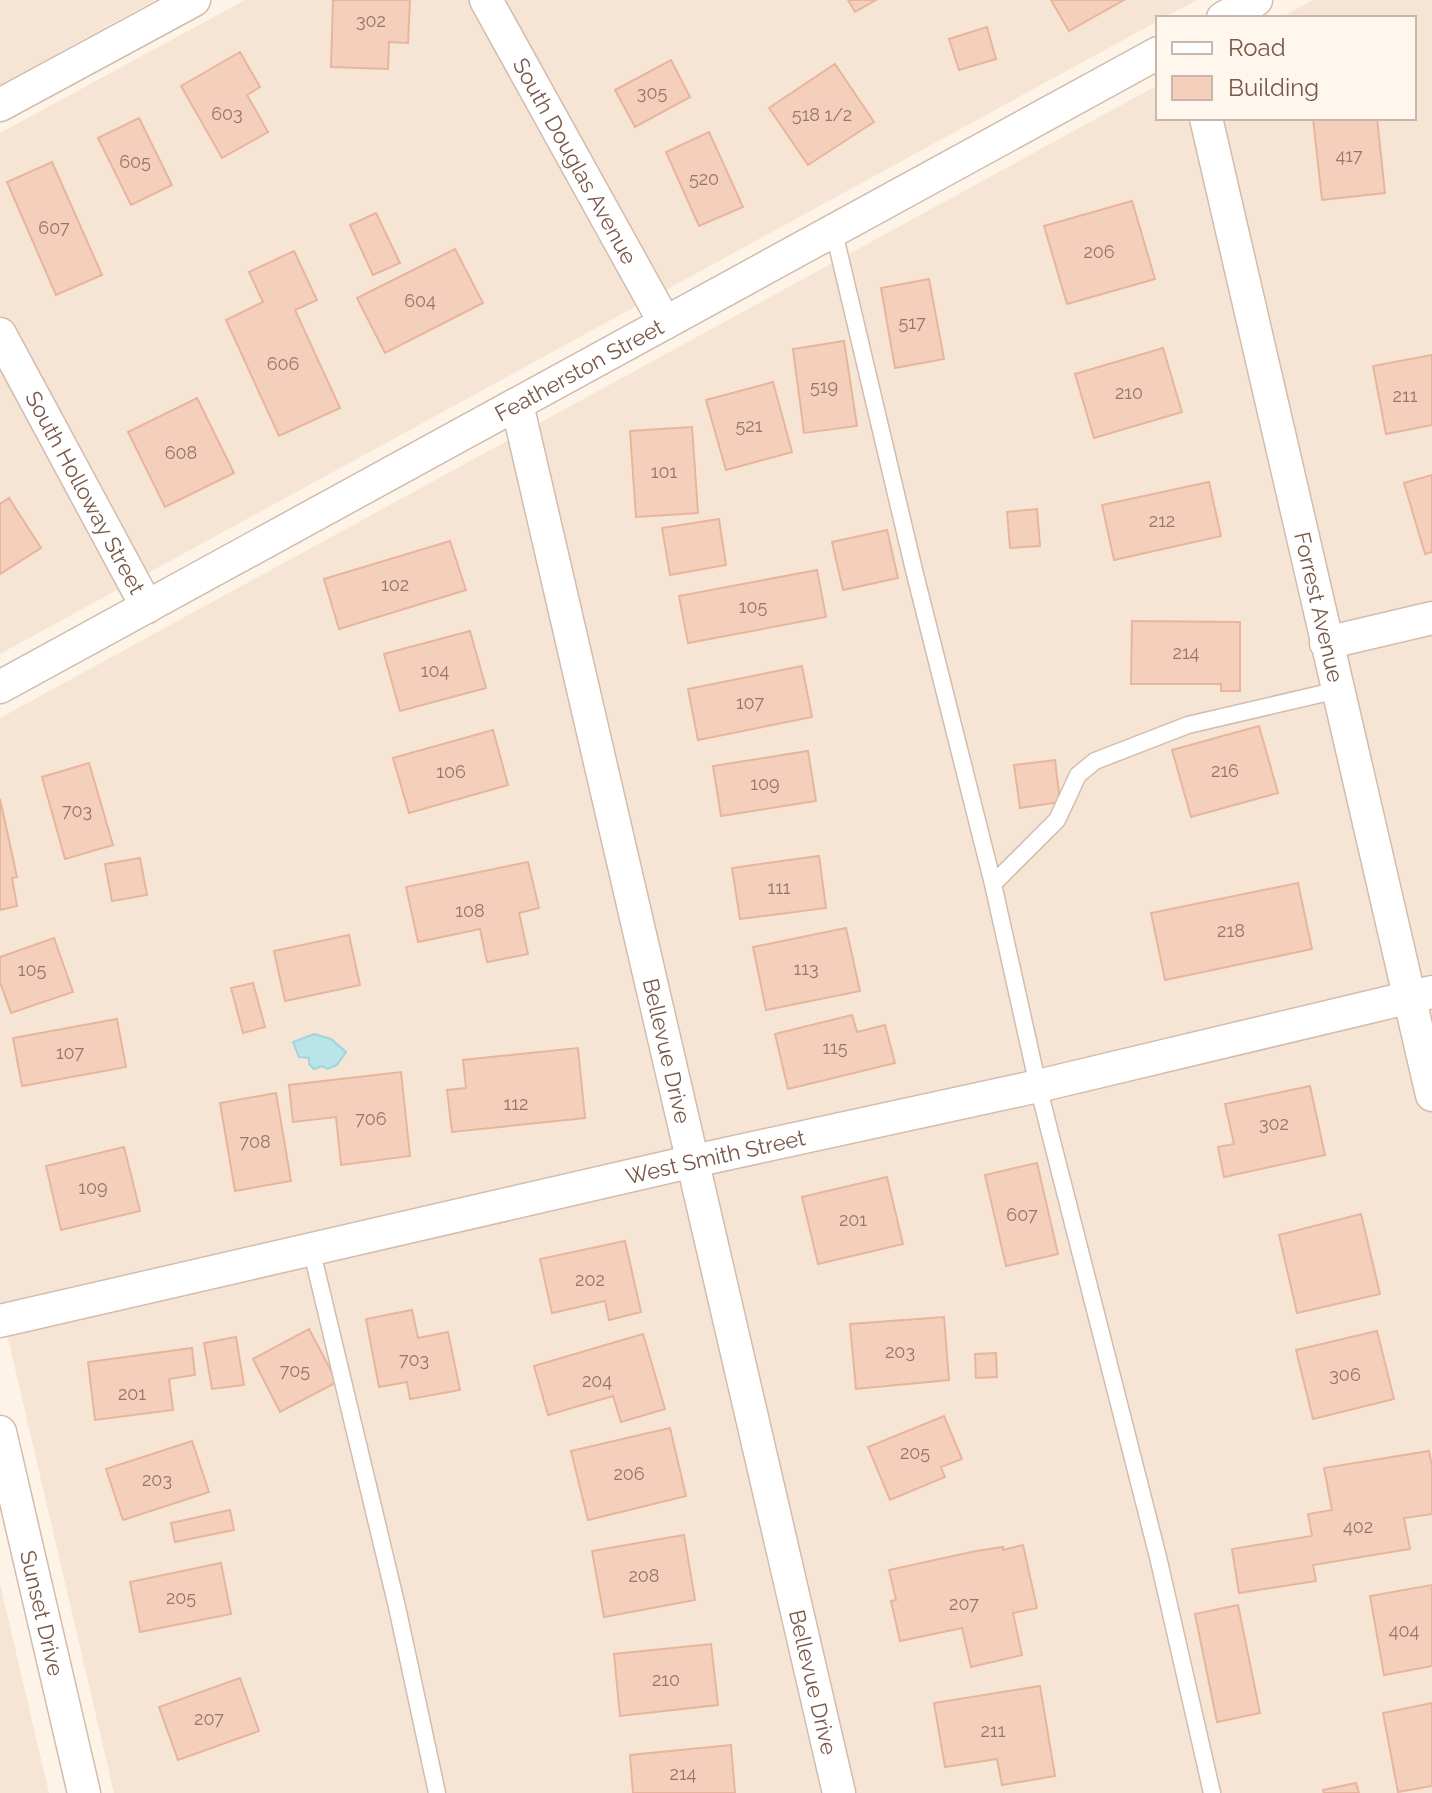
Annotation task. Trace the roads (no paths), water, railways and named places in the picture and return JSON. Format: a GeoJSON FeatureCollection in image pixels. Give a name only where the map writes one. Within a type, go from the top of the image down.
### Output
{"type":"FeatureCollection","features":[{"type":"Feature","properties":{"kind":"street"},"geometry":{"type":"LineString","coordinates":[[0,105],[194,0]]}},
{"type":"Feature","properties":{"kind":"street","name":"South Douglas Avenue"},"geometry":{"type":"LineString","coordinates":[[486,0],[665,323]]}},
{"type":"Feature","properties":{"kind":"street"},"geometry":{"type":"LineString","coordinates":[[1227,16],[1256,0]]}},
{"type":"Feature","properties":{"kind":"street","name":"Featherston Street"},"geometry":{"type":"LineString","coordinates":[[0,687],[1156,54]]}},
{"type":"Feature","properties":{"kind":"street","name":"Forrest Avenue"},"geometry":{"type":"LineString","coordinates":[[1206,120],[1326,643],[1421,995],[1432,1095]]}},
{"type":"Feature","properties":{"kind":"street","name":"South Holloway Street"},"geometry":{"type":"LineString","coordinates":[[0,334],[147,607]]}},
{"type":"Feature","properties":{"kind":"street","name":"Bellevue Drive"},"geometry":{"type":"LineString","coordinates":[[517,404],[839,1793]]}},
{"type":"Feature","properties":{"kind":"street"},"geometry":{"type":"LineString","coordinates":[[1326,643],[1432,618]]}},
{"type":"Feature","properties":{"kind":"street","name":"West Smith Street"},"geometry":{"type":"LineString","coordinates":[[0,1321],[694,1161],[1038,1086],[1421,995]]}},
{"type":"Feature","properties":{"kind":"street","name":"Sunset Drive"},"geometry":{"type":"LineString","coordinates":[[0,1432],[84,1793]]}},
{"type":"Feature","properties":{"kind":"lane"},"geometry":{"type":"LineString","coordinates":[[834,232],[993,884],[1038,1086],[1158,1557],[1212,1793]]}},
{"type":"Feature","properties":{"kind":"lane"},"geometry":{"type":"LineString","coordinates":[[993,884],[1057,820],[1078,775],[1095,761],[1188,725],[1338,690]]}},
{"type":"Feature","properties":{"kind":"lane"},"geometry":{"type":"LineString","coordinates":[[311,1248],[397,1607],[437,1793]]}},
{"type":"Feature","properties":{"kind":"water"},"geometry":{"type":"Polygon","coordinates":[[[314,1034],[331,1039],[346,1052],[337,1065],[314,1069],[309,1064],[309,1058],[299,1057],[293,1042],[314,1034]]]}}]}
